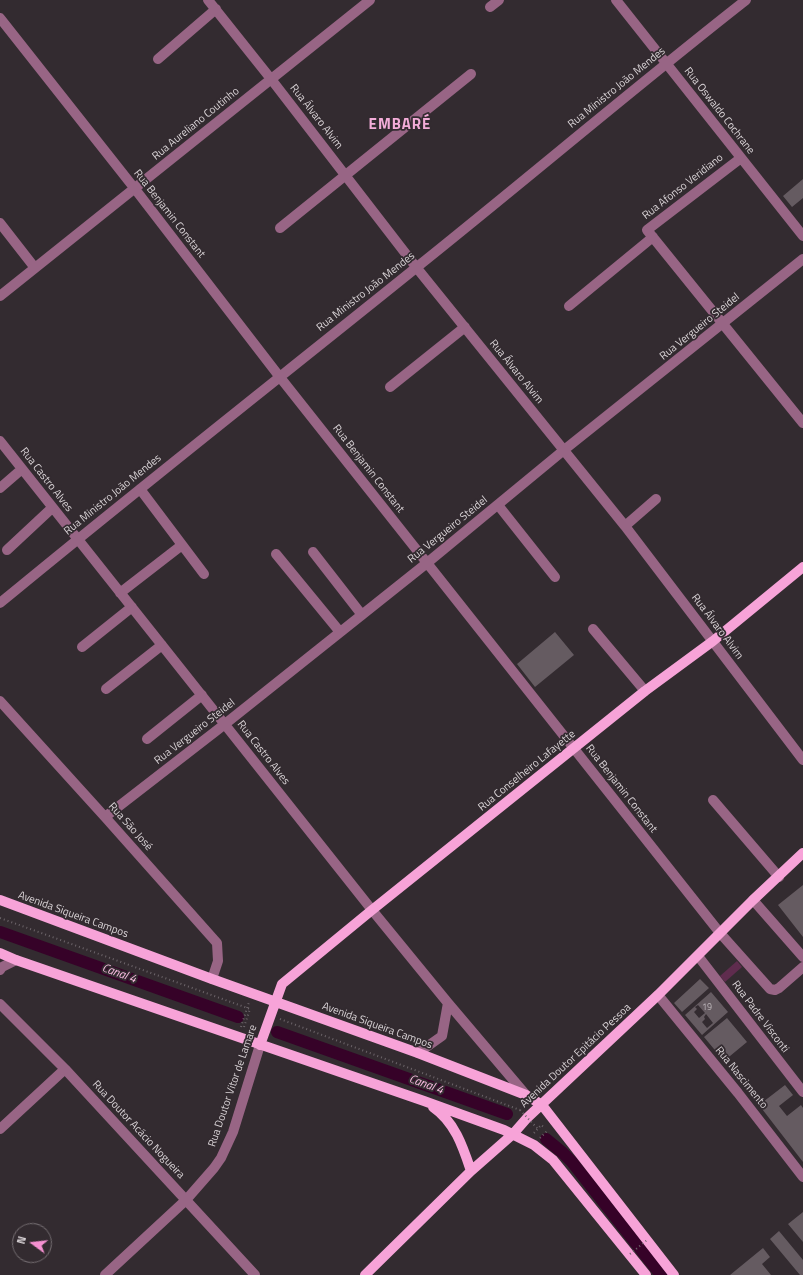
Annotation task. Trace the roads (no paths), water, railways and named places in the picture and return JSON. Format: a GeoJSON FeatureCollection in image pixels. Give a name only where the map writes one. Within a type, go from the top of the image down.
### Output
{"type":"FeatureCollection","features":[{"type":"Feature","properties":{"kind":"main road","name":"Rua Conselheiro Lafayette"},"geometry":{"type":"LineString","coordinates":[[275,1001],[282,984],[372,910],[574,749],[645,690],[713,641],[803,567]]}},
{"type":"Feature","properties":{"kind":"main road","name":"Avenida Doutor Epitácio Pessoa"},"geometry":{"type":"LineString","coordinates":[[365,1275],[471,1171],[513,1134],[527,1118],[658,995],[753,900],[803,853]]}},
{"type":"Feature","properties":{"kind":"main road","name":"Avenida Siqueira Campos"},"geometry":{"type":"LineString","coordinates":[[2,900],[212,979],[418,1053],[526,1095],[542,1105],[674,1275]]}},
{"type":"Feature","properties":{"kind":"main road"},"geometry":{"type":"LineString","coordinates":[[0,953],[16,960],[260,1045],[424,1100],[513,1134],[534,1145],[553,1160],[646,1275]]}},
{"type":"Feature","properties":{"kind":"main road","name":"Rua Doutor Vitor de Lamare"},"geometry":{"type":"LineString","coordinates":[[260,1045],[263,1034],[273,1014],[275,1001]]}},
{"type":"Feature","properties":{"kind":"main road"},"geometry":{"type":"LineString","coordinates":[[424,1100],[449,1121],[461,1144],[471,1171]]}},
{"type":"Feature","properties":{"kind":"street","name":"Rua Álvaro Alvim"},"geometry":{"type":"LineString","coordinates":[[208,0],[272,79],[416,268],[624,526],[803,760]]}},
{"type":"Feature","properties":{"kind":"street","name":"Rua Aureliano Coutinho"},"geometry":{"type":"LineString","coordinates":[[0,296],[370,0]]}},
{"type":"Feature","properties":{"kind":"street"},"geometry":{"type":"LineString","coordinates":[[490,7],[500,0]]}},
{"type":"Feature","properties":{"kind":"street","name":"Rua Oswaldo Cochrane"},"geometry":{"type":"LineString","coordinates":[[616,0],[667,62],[740,158],[803,236]]}},
{"type":"Feature","properties":{"kind":"street","name":"Rua Ministro João Mendes"},"geometry":{"type":"LineString","coordinates":[[0,603],[279,376],[416,268],[667,62],[746,0]]}},
{"type":"Feature","properties":{"kind":"street"},"geometry":{"type":"LineString","coordinates":[[158,59],[216,10]]}},
{"type":"Feature","properties":{"kind":"street","name":"Rua Benjamin Constant"},"geometry":{"type":"LineString","coordinates":[[0,18],[135,189],[279,376],[720,933],[770,989],[773,990],[779,988],[803,967]]}},
{"type":"Feature","properties":{"kind":"street"},"geometry":{"type":"LineString","coordinates":[[280,228],[471,74]]}},
{"type":"Feature","properties":{"kind":"street","name":"Rua Afonso Veridiano"},"geometry":{"type":"LineString","coordinates":[[740,158],[647,230],[803,423]]}},
{"type":"Feature","properties":{"kind":"street"},"geometry":{"type":"LineString","coordinates":[[0,223],[35,268]]}},
{"type":"Feature","properties":{"kind":"street"},"geometry":{"type":"LineString","coordinates":[[569,306],[653,237]]}},
{"type":"Feature","properties":{"kind":"street","name":"Rua Vergueiro Steidel"},"geometry":{"type":"LineString","coordinates":[[105,817],[225,724],[427,563],[564,450],[803,259]]}},
{"type":"Feature","properties":{"kind":"street"},"geometry":{"type":"LineString","coordinates":[[390,387],[465,327]]}},
{"type":"Feature","properties":{"kind":"street","name":"Rua Castro Alves"},"geometry":{"type":"LineString","coordinates":[[0,441],[372,910],[526,1095]]}},
{"type":"Feature","properties":{"kind":"street"},"geometry":{"type":"LineString","coordinates":[[0,488],[22,469]]}},
{"type":"Feature","properties":{"kind":"street"},"geometry":{"type":"LineString","coordinates":[[140,489],[204,574]]}},
{"type":"Feature","properties":{"kind":"street"},"geometry":{"type":"LineString","coordinates":[[624,526],[656,499]]}},
{"type":"Feature","properties":{"kind":"street"},"geometry":{"type":"LineString","coordinates":[[498,505],[555,577]]}},
{"type":"Feature","properties":{"kind":"street"},"geometry":{"type":"LineString","coordinates":[[7,550],[52,508]]}},
{"type":"Feature","properties":{"kind":"street"},"geometry":{"type":"LineString","coordinates":[[120,593],[182,545]]}},
{"type":"Feature","properties":{"kind":"street"},"geometry":{"type":"LineString","coordinates":[[313,552],[362,614]]}},
{"type":"Feature","properties":{"kind":"street"},"geometry":{"type":"LineString","coordinates":[[276,554],[340,632]]}},
{"type":"Feature","properties":{"kind":"street"},"geometry":{"type":"LineString","coordinates":[[82,647],[132,607]]}},
{"type":"Feature","properties":{"kind":"street"},"geometry":{"type":"LineString","coordinates":[[593,629],[645,690]]}},
{"type":"Feature","properties":{"kind":"street"},"geometry":{"type":"LineString","coordinates":[[106,689],[162,645]]}},
{"type":"Feature","properties":{"kind":"street"},"geometry":{"type":"LineString","coordinates":[[147,739],[202,696]]}},
{"type":"Feature","properties":{"kind":"street","name":"Rua São José"},"geometry":{"type":"LineString","coordinates":[[0,701],[217,943],[218,960],[212,979]]}},
{"type":"Feature","properties":{"kind":"street"},"geometry":{"type":"LineString","coordinates":[[713,800],[779,877]]}},
{"type":"Feature","properties":{"kind":"street"},"geometry":{"type":"LineString","coordinates":[[753,900],[803,957]]}},
{"type":"Feature","properties":{"kind":"street","name":"Rua Padre Visconti"},"geometry":{"type":"LineString","coordinates":[[698,956],[803,1092]]}},
{"type":"Feature","properties":{"kind":"street"},"geometry":{"type":"LineString","coordinates":[[1,968],[16,960]]}},
{"type":"Feature","properties":{"kind":"street","name":"Rua Nascimento"},"geometry":{"type":"LineString","coordinates":[[658,995],[738,1093],[803,1177]]}},
{"type":"Feature","properties":{"kind":"street"},"geometry":{"type":"LineString","coordinates":[[418,1053],[442,1036],[448,1003]]}},
{"type":"Feature","properties":{"kind":"street","name":"Rua Doutor Acácio Nogueira"},"geometry":{"type":"LineString","coordinates":[[0,1004],[65,1069],[255,1275]]}},
{"type":"Feature","properties":{"kind":"street","name":"Rua Doutor Vitor de Lamare"},"geometry":{"type":"LineString","coordinates":[[105,1275],[186,1200],[221,1158],[228,1143],[260,1045]]}},
{"type":"Feature","properties":{"kind":"street"},"geometry":{"type":"LineString","coordinates":[[0,1129],[65,1069]]}},
{"type":"Feature","properties":{"kind":"waterway","name":"Canal 4"},"geometry":{"type":"LineString","coordinates":[[0,932],[238,1017]]}},
{"type":"Feature","properties":{"kind":"waterway","name":"Canal 4"},"geometry":{"type":"LineString","coordinates":[[277,1032],[507,1114]]}},
{"type":"Feature","properties":{"kind":"waterway","name":"Canal 4"},"geometry":{"type":"LineString","coordinates":[[546,1139],[572,1162],[661,1275]]}},
{"type":"Feature","properties":{"kind":"district","name":"EMBARÉ"},"geometry":{"type":"Point","coordinates":[400,125]}}]}
